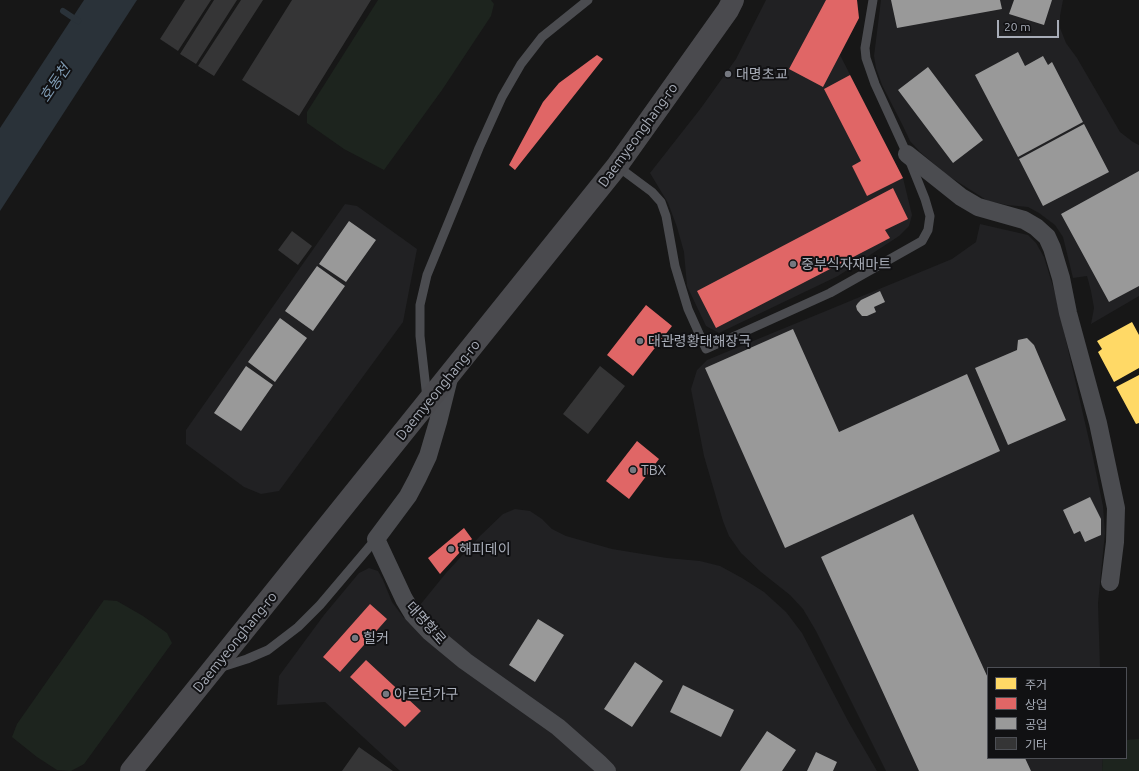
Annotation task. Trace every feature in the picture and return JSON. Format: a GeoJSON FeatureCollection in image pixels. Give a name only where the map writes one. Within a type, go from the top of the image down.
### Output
{"type":"FeatureCollection","features":[{"type":"Feature","properties":{"kind":"main road","name":"Daemyeonghang-ro"},"geometry":{"type":"LineString","coordinates":[[131,771],[617,166],[728,10],[732,0]]}},
{"type":"Feature","properties":{"kind":"street"},"geometry":{"type":"LineString","coordinates":[[907,154],[961,197],[978,206],[1024,220],[1036,227],[1047,237],[1052,248],[1098,422],[1116,508],[1115,542],[1110,582]]}},
{"type":"Feature","properties":{"kind":"street"},"geometry":{"type":"LineString","coordinates":[[376,539],[408,496],[417,479],[430,449],[451,374]]}},
{"type":"Feature","properties":{"kind":"street","name":"대명항로"},"geometry":{"type":"LineString","coordinates":[[376,539],[404,599],[413,614],[430,632],[465,661],[558,727],[607,771]]}},
{"type":"Feature","properties":{"kind":"lane"},"geometry":{"type":"LineString","coordinates":[[427,403],[420,336],[420,305],[427,275],[479,148],[502,97],[521,64],[542,37],[588,0]]}},
{"type":"Feature","properties":{"kind":"lane"},"geometry":{"type":"LineString","coordinates":[[617,166],[652,192],[661,202],[666,216],[675,266],[688,309],[706,349],[830,293],[922,241],[928,230],[930,216],[925,199],[907,154],[875,84],[866,58],[865,48],[873,0]]}},
{"type":"Feature","properties":{"kind":"lane"},"geometry":{"type":"LineString","coordinates":[[212,671],[268,650],[298,627],[320,605],[376,539]]}},
{"type":"Feature","properties":{"kind":"shaded area"},"geometry":{"type":"Polygon","coordinates":[[[378,0],[491,0],[494,4],[491,16],[442,90],[384,170],[344,149],[307,123],[307,112],[378,0]]]}},
{"type":"Feature","properties":{"kind":"shaded area"},"geometry":{"type":"Polygon","coordinates":[[[766,0],[857,0],[859,18],[840,55],[903,178],[912,215],[909,226],[899,236],[838,276],[719,333],[706,326],[687,286],[684,252],[677,227],[668,203],[650,173],[701,108],[736,59],[766,0]]]}},
{"type":"Feature","properties":{"kind":"shaded area"},"geometry":{"type":"Polygon","coordinates":[[[881,0],[1063,0],[1060,16],[1060,28],[1066,43],[1077,58],[1120,132],[1139,145],[1139,296],[1091,324],[1094,308],[1087,276],[1073,278],[1063,237],[1055,225],[1028,207],[988,201],[947,175],[920,152],[910,141],[882,85],[876,68],[874,56],[881,0]]]}},
{"type":"Feature","properties":{"kind":"shaded area"},"geometry":{"type":"Polygon","coordinates":[[[345,204],[357,206],[417,249],[403,322],[279,491],[261,494],[244,487],[186,444],[186,430],[345,204]]]}},
{"type":"Feature","properties":{"kind":"shaded area"},"geometry":{"type":"Polygon","coordinates":[[[980,224],[1028,235],[1036,243],[1044,257],[1055,293],[1092,453],[1103,506],[1105,533],[1098,603],[1100,667],[987,667],[987,759],[1103,759],[1102,771],[886,771],[816,631],[803,609],[790,595],[761,572],[741,553],[729,536],[723,521],[704,456],[691,389],[697,370],[707,360],[952,259],[976,242],[980,224]]]}},
{"type":"Feature","properties":{"kind":"shaded area"},"geometry":{"type":"Polygon","coordinates":[[[515,509],[530,511],[542,519],[552,529],[566,536],[612,549],[667,558],[700,561],[720,566],[764,592],[786,612],[802,633],[848,721],[877,771],[400,771],[325,702],[277,705],[279,676],[324,615],[359,573],[369,568],[378,571],[392,602],[404,618],[420,605],[446,573],[480,536],[503,514],[515,509]]]}},
{"type":"Feature","properties":{"kind":"shaded area"},"geometry":{"type":"Polygon","coordinates":[[[104,600],[117,601],[143,616],[167,633],[172,643],[84,764],[71,771],[57,770],[37,757],[12,737],[17,724],[104,600]]]}},
{"type":"Feature","properties":{"kind":"shaded area"},"geometry":{"type":"Polygon","coordinates":[[[1139,739],[1139,771],[1102,771],[1103,759],[1127,759],[1127,740],[1139,739]]]}},
{"type":"Feature","properties":{"kind":"water","name":"호동천"},"geometry":{"type":"Polygon","coordinates":[[[84,0],[137,0],[0,211],[0,128],[84,0]]]}},
{"type":"Feature","properties":{"kind":"building: 주거"},"geometry":{"type":"Polygon","coordinates":[[[1132,322],[1139,335],[1139,368],[1114,382],[1098,352],[1102,349],[1097,341],[1132,322]]]}},
{"type":"Feature","properties":{"kind":"building: 주거"},"geometry":{"type":"Polygon","coordinates":[[[1139,375],[1139,423],[1136,424],[1116,387],[1139,375]]]}},
{"type":"Feature","properties":{"kind":"building: 상업"},"geometry":{"type":"Polygon","coordinates":[[[826,0],[857,0],[859,18],[823,87],[789,69],[826,0]]]}},
{"type":"Feature","properties":{"kind":"building: 상업"},"geometry":{"type":"Polygon","coordinates":[[[597,55],[603,59],[515,170],[509,165],[543,102],[559,83],[597,55]]]}},
{"type":"Feature","properties":{"kind":"building: 상업"},"geometry":{"type":"Polygon","coordinates":[[[850,75],[903,178],[867,196],[852,166],[861,161],[824,89],[850,75]]]}},
{"type":"Feature","properties":{"kind":"building: 상업","name":"중부식자재마트"},"geometry":{"type":"Polygon","coordinates":[[[893,188],[908,219],[885,230],[890,238],[716,328],[697,291],[893,188]]]}},
{"type":"Feature","properties":{"kind":"building: 상업","name":"대관령황태해장국"},"geometry":{"type":"Polygon","coordinates":[[[646,305],[672,326],[633,376],[607,355],[646,305]]]}},
{"type":"Feature","properties":{"kind":"building: 상업","name":"TBX"},"geometry":{"type":"Polygon","coordinates":[[[637,441],[659,459],[629,499],[606,481],[637,441]]]}},
{"type":"Feature","properties":{"kind":"building: 상업","name":"해피데이"},"geometry":{"type":"Polygon","coordinates":[[[464,528],[472,539],[440,574],[428,558],[464,528]]]}},
{"type":"Feature","properties":{"kind":"building: 상업","name":"힐커"},"geometry":{"type":"Polygon","coordinates":[[[370,604],[387,619],[340,672],[323,657],[370,604]]]}},
{"type":"Feature","properties":{"kind":"building: 상업","name":"아르던가구"},"geometry":{"type":"Polygon","coordinates":[[[366,660],[421,711],[405,727],[350,677],[366,660]]]}},
{"type":"Feature","properties":{"kind":"building: 공업"},"geometry":{"type":"Polygon","coordinates":[[[891,0],[1000,0],[1002,9],[897,28],[891,0]]]}},
{"type":"Feature","properties":{"kind":"building: 공업"},"geometry":{"type":"Polygon","coordinates":[[[1014,0],[1052,0],[1044,25],[1009,14],[1014,0]]]}},
{"type":"Feature","properties":{"kind":"building: 공업"},"geometry":{"type":"Polygon","coordinates":[[[1018,52],[1025,66],[1043,56],[1048,65],[1052,62],[1083,122],[1018,157],[975,75],[1018,52]]]}},
{"type":"Feature","properties":{"kind":"building: 공업"},"geometry":{"type":"Polygon","coordinates":[[[928,67],[983,140],[953,163],[898,90],[928,67]]]}},
{"type":"Feature","properties":{"kind":"building: 공업"},"geometry":{"type":"Polygon","coordinates":[[[1084,124],[1109,172],[1043,206],[1019,159],[1084,124]]]}},
{"type":"Feature","properties":{"kind":"building: 공업"},"geometry":{"type":"Polygon","coordinates":[[[1139,171],[1139,286],[1109,302],[1061,214],[1139,171]]]}},
{"type":"Feature","properties":{"kind":"building: 공업"},"geometry":{"type":"Polygon","coordinates":[[[349,221],[376,240],[346,282],[319,264],[349,221]]]}},
{"type":"Feature","properties":{"kind":"building: 공업"},"geometry":{"type":"Polygon","coordinates":[[[317,266],[345,286],[313,331],[285,311],[317,266]]]}},
{"type":"Feature","properties":{"kind":"building: 공업"},"geometry":{"type":"Polygon","coordinates":[[[880,291],[885,302],[874,307],[876,312],[867,316],[862,316],[857,310],[856,306],[858,303],[880,291]]]}},
{"type":"Feature","properties":{"kind":"building: 공업"},"geometry":{"type":"Polygon","coordinates":[[[280,318],[307,338],[275,382],[248,362],[280,318]]]}},
{"type":"Feature","properties":{"kind":"building: 공업"},"geometry":{"type":"Polygon","coordinates":[[[793,329],[839,432],[967,374],[1000,451],[785,548],[705,368],[793,329]]]}},
{"type":"Feature","properties":{"kind":"building: 공업"},"geometry":{"type":"Polygon","coordinates":[[[1027,338],[1034,345],[1066,420],[1008,445],[975,368],[1017,350],[1018,340],[1027,338]]]}},
{"type":"Feature","properties":{"kind":"building: 공업"},"geometry":{"type":"Polygon","coordinates":[[[246,366],[273,385],[241,431],[214,413],[246,366]]]}},
{"type":"Feature","properties":{"kind":"building: 공업"},"geometry":{"type":"Polygon","coordinates":[[[1090,497],[1101,519],[1101,535],[1085,542],[1080,531],[1074,534],[1063,510],[1090,497]]]}},
{"type":"Feature","properties":{"kind":"building: 공업"},"geometry":{"type":"Polygon","coordinates":[[[913,514],[987,676],[987,759],[1025,759],[1031,771],[919,771],[821,557],[913,514]]]}},
{"type":"Feature","properties":{"kind":"building: 공업"},"geometry":{"type":"Polygon","coordinates":[[[538,619],[564,635],[535,682],[509,665],[538,619]]]}},
{"type":"Feature","properties":{"kind":"building: 공업"},"geometry":{"type":"Polygon","coordinates":[[[635,662],[663,681],[632,727],[604,709],[635,662]]]}},
{"type":"Feature","properties":{"kind":"building: 공업"},"geometry":{"type":"Polygon","coordinates":[[[683,685],[734,710],[721,737],[670,712],[683,685]]]}},
{"type":"Feature","properties":{"kind":"building: 공업"},"geometry":{"type":"Polygon","coordinates":[[[767,731],[796,750],[782,771],[740,771],[767,731]]]}},
{"type":"Feature","properties":{"kind":"building: 공업"},"geometry":{"type":"Polygon","coordinates":[[[816,752],[837,762],[833,771],[807,771],[816,752]]]}},
{"type":"Feature","properties":{"kind":"building: 기타"},"geometry":{"type":"Polygon","coordinates":[[[185,0],[211,0],[178,51],[160,39],[185,0]]]}},
{"type":"Feature","properties":{"kind":"building: 기타"},"geometry":{"type":"Polygon","coordinates":[[[214,0],[237,0],[196,64],[180,54],[214,0]]]}},
{"type":"Feature","properties":{"kind":"building: 기타"},"geometry":{"type":"Polygon","coordinates":[[[241,0],[263,0],[214,76],[198,66],[241,0]]]}},
{"type":"Feature","properties":{"kind":"building: 기타"},"geometry":{"type":"Polygon","coordinates":[[[292,0],[371,0],[299,116],[242,80],[292,0]]]}},
{"type":"Feature","properties":{"kind":"building: 기타"},"geometry":{"type":"Polygon","coordinates":[[[292,231],[312,246],[298,265],[278,250],[292,231]]]}},
{"type":"Feature","properties":{"kind":"building: 기타"},"geometry":{"type":"Polygon","coordinates":[[[600,366],[625,386],[588,434],[563,414],[600,366]]]}},
{"type":"Feature","properties":{"kind":"building: 기타"},"geometry":{"type":"Polygon","coordinates":[[[359,747],[393,771],[342,771],[359,747]]]}},
{"type":"Feature","properties":{"kind":"waterway"},"geometry":{"type":"LineString","coordinates":[[63,11],[78,21]]}},
{"type":"Feature","properties":{"kind":"place","name":"대명초교"},"geometry":{"type":"Point","coordinates":[728,74]}},
{"type":"Feature","properties":{"kind":"place","name":"중부식자재마트"},"geometry":{"type":"Point","coordinates":[793,264]}},
{"type":"Feature","properties":{"kind":"place","name":"대관령황태해장국"},"geometry":{"type":"Point","coordinates":[640,341]}},
{"type":"Feature","properties":{"kind":"place","name":"TBX"},"geometry":{"type":"Point","coordinates":[633,470]}},
{"type":"Feature","properties":{"kind":"place","name":"해피데이"},"geometry":{"type":"Point","coordinates":[451,549]}},
{"type":"Feature","properties":{"kind":"place","name":"힐커"},"geometry":{"type":"Point","coordinates":[355,638]}},
{"type":"Feature","properties":{"kind":"place","name":"아르던가구"},"geometry":{"type":"Point","coordinates":[386,694]}}]}
